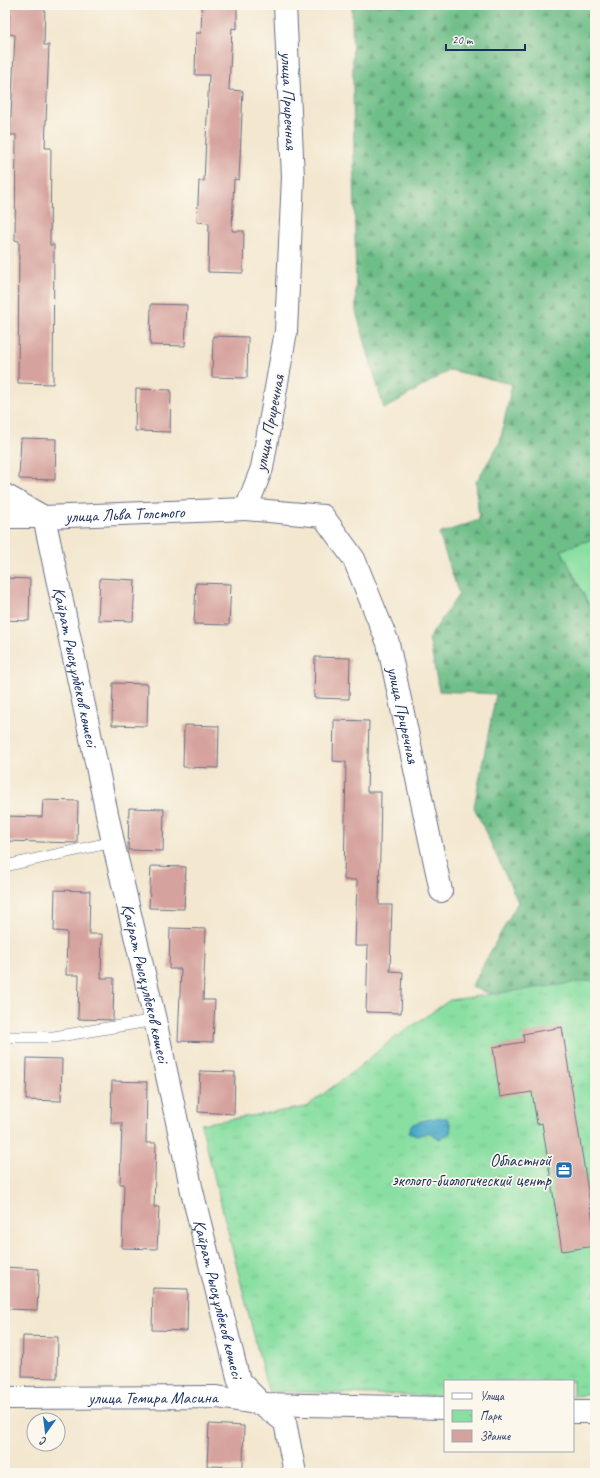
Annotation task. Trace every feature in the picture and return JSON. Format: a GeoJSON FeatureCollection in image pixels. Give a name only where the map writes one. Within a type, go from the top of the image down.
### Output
{"type":"FeatureCollection","features":[{"type":"Feature","properties":{"kind":"street","name":"улица Приречная"},"geometry":{"type":"LineString","coordinates":[[285,5],[293,177],[286,331],[262,468],[246,509],[323,516],[354,559],[388,643],[442,891]]}},
{"type":"Feature","properties":{"kind":"street"},"geometry":{"type":"LineString","coordinates":[[5,495],[44,517]]}},
{"type":"Feature","properties":{"kind":"street","name":"улица Льва Толстого"},"geometry":{"type":"LineString","coordinates":[[5,517],[44,517],[246,509]]}},
{"type":"Feature","properties":{"kind":"street","name":"Қайрат Рысқұлбеков көшесі"},"geometry":{"type":"LineString","coordinates":[[44,517],[112,842],[155,1020],[192,1191],[239,1381],[262,1404],[285,1422],[295,1473]]}},
{"type":"Feature","properties":{"kind":"street","name":"улица Темира Масина"},"geometry":{"type":"LineString","coordinates":[[5,1398],[217,1397],[262,1404],[444,1408]]}},
{"type":"Feature","properties":{"kind":"street"},"geometry":{"type":"LineString","coordinates":[[574,1412],[595,1412]]}},
{"type":"Feature","properties":{"kind":"lane"},"geometry":{"type":"LineString","coordinates":[[5,866],[112,842]]}},
{"type":"Feature","properties":{"kind":"lane"},"geometry":{"type":"LineString","coordinates":[[5,1037],[54,1037],[155,1020]]}},
{"type":"Feature","properties":{"kind":"green space"},"geometry":{"type":"Polygon","coordinates":[[[352,5],[595,5],[595,538],[561,550],[595,617],[595,1040],[568,1020],[471,987],[518,902],[474,807],[496,694],[439,691],[429,638],[459,594],[439,534],[479,520],[476,482],[500,442],[512,384],[450,370],[384,409],[356,311],[352,5]]]}},
{"type":"Feature","properties":{"kind":"green space"},"geometry":{"type":"Polygon","coordinates":[[[595,538],[595,617],[561,550],[595,538]]]}},
{"type":"Feature","properties":{"kind":"green space"},"geometry":{"type":"Polygon","coordinates":[[[595,980],[595,1394],[574,1396],[574,1380],[444,1380],[444,1396],[268,1391],[201,1124],[306,1107],[359,1067],[386,1044],[450,1000],[595,980]]]}},
{"type":"Feature","properties":{"kind":"water"},"geometry":{"type":"Polygon","coordinates":[[[436,1118],[447,1118],[451,1125],[450,1133],[440,1139],[428,1132],[417,1136],[409,1133],[411,1125],[436,1118]]]}},
{"type":"Feature","properties":{"kind":"building"},"geometry":{"type":"Polygon","coordinates":[[[10,5],[45,5],[44,45],[49,45],[45,148],[51,148],[50,245],[54,245],[53,384],[18,383],[19,241],[15,240],[16,135],[10,135],[15,35],[9,34],[10,5]]]}},
{"type":"Feature","properties":{"kind":"building"},"geometry":{"type":"Polygon","coordinates":[[[202,5],[237,5],[237,29],[232,28],[229,90],[243,91],[239,180],[234,179],[232,231],[244,231],[243,273],[208,272],[209,223],[197,222],[199,181],[204,181],[209,75],[195,75],[196,33],[201,33],[202,5]]]}},
{"type":"Feature","properties":{"kind":"building"},"geometry":{"type":"Polygon","coordinates":[[[151,304],[187,305],[185,346],[150,345],[151,304]]]}},
{"type":"Feature","properties":{"kind":"building"},"geometry":{"type":"Polygon","coordinates":[[[213,336],[248,337],[247,378],[212,377],[213,336]]]}},
{"type":"Feature","properties":{"kind":"building"},"geometry":{"type":"Polygon","coordinates":[[[136,389],[171,390],[170,432],[135,431],[136,389]]]}},
{"type":"Feature","properties":{"kind":"building"},"geometry":{"type":"Polygon","coordinates":[[[21,438],[56,439],[55,480],[19,479],[21,438]]]}},
{"type":"Feature","properties":{"kind":"building"},"geometry":{"type":"Polygon","coordinates":[[[5,578],[30,579],[29,621],[5,620],[5,578]]]}},
{"type":"Feature","properties":{"kind":"building"},"geometry":{"type":"Polygon","coordinates":[[[100,578],[135,580],[133,621],[98,620],[100,578]]]}},
{"type":"Feature","properties":{"kind":"building"},"geometry":{"type":"Polygon","coordinates":[[[196,583],[231,584],[229,625],[194,624],[196,583]]]}},
{"type":"Feature","properties":{"kind":"building"},"geometry":{"type":"Polygon","coordinates":[[[315,657],[350,658],[349,699],[314,698],[315,657]]]}},
{"type":"Feature","properties":{"kind":"building"},"geometry":{"type":"Polygon","coordinates":[[[113,683],[148,684],[147,726],[112,725],[113,683]]]}},
{"type":"Feature","properties":{"kind":"building"},"geometry":{"type":"Polygon","coordinates":[[[334,720],[369,721],[367,792],[381,792],[379,905],[392,905],[390,971],[403,972],[401,1013],[366,1012],[368,946],[355,946],[357,880],[344,880],[346,762],[333,761],[334,720]]]}},
{"type":"Feature","properties":{"kind":"building"},"geometry":{"type":"Polygon","coordinates":[[[184,725],[219,726],[218,768],[183,767],[184,725]]]}},
{"type":"Feature","properties":{"kind":"building"},"geometry":{"type":"Polygon","coordinates":[[[43,800],[78,801],[77,843],[5,841],[5,816],[42,817],[43,800]]]}},
{"type":"Feature","properties":{"kind":"building"},"geometry":{"type":"Polygon","coordinates":[[[129,808],[164,809],[163,851],[128,850],[129,808]]]}},
{"type":"Feature","properties":{"kind":"building"},"geometry":{"type":"Polygon","coordinates":[[[151,866],[186,867],[184,909],[149,908],[151,866]]]}},
{"type":"Feature","properties":{"kind":"building"},"geometry":{"type":"Polygon","coordinates":[[[55,890],[90,891],[89,934],[102,934],[101,978],[114,978],[113,1020],[78,1019],[79,975],[66,975],[67,932],[54,931],[55,890]]]}},
{"type":"Feature","properties":{"kind":"building"},"geometry":{"type":"Polygon","coordinates":[[[170,928],[206,929],[203,1000],[215,1000],[213,1042],[178,1041],[181,969],[169,969],[170,928]]]}},
{"type":"Feature","properties":{"kind":"building"},"geometry":{"type":"Polygon","coordinates":[[[562,1027],[595,1235],[595,1246],[562,1251],[542,1123],[537,1124],[532,1092],[500,1097],[493,1047],[524,1042],[523,1034],[562,1027]]]}},
{"type":"Feature","properties":{"kind":"building"},"geometry":{"type":"Polygon","coordinates":[[[27,1058],[62,1059],[61,1101],[26,1100],[27,1058]]]}},
{"type":"Feature","properties":{"kind":"building"},"geometry":{"type":"Polygon","coordinates":[[[200,1071],[235,1072],[234,1114],[198,1112],[200,1071]]]}},
{"type":"Feature","properties":{"kind":"building"},"geometry":{"type":"Polygon","coordinates":[[[112,1081],[147,1082],[146,1143],[156,1143],[154,1207],[159,1207],[157,1249],[122,1248],[124,1184],[120,1184],[122,1123],[111,1123],[112,1081]]]}},
{"type":"Feature","properties":{"kind":"building"},"geometry":{"type":"Polygon","coordinates":[[[5,1267],[39,1269],[37,1310],[5,1309],[5,1267]]]}},
{"type":"Feature","properties":{"kind":"building"},"geometry":{"type":"Polygon","coordinates":[[[153,1288],[188,1289],[187,1331],[152,1330],[153,1288]]]}},
{"type":"Feature","properties":{"kind":"building"},"geometry":{"type":"Polygon","coordinates":[[[23,1336],[58,1337],[57,1378],[22,1377],[23,1336]]]}},
{"type":"Feature","properties":{"kind":"building"},"geometry":{"type":"Polygon","coordinates":[[[209,1424],[244,1426],[243,1467],[207,1466],[209,1424]]]}},
{"type":"Feature","properties":{"kind":"place","name":"Областной эколого-биологический центр"},"geometry":{"type":"Point","coordinates":[564,1170]}}]}
